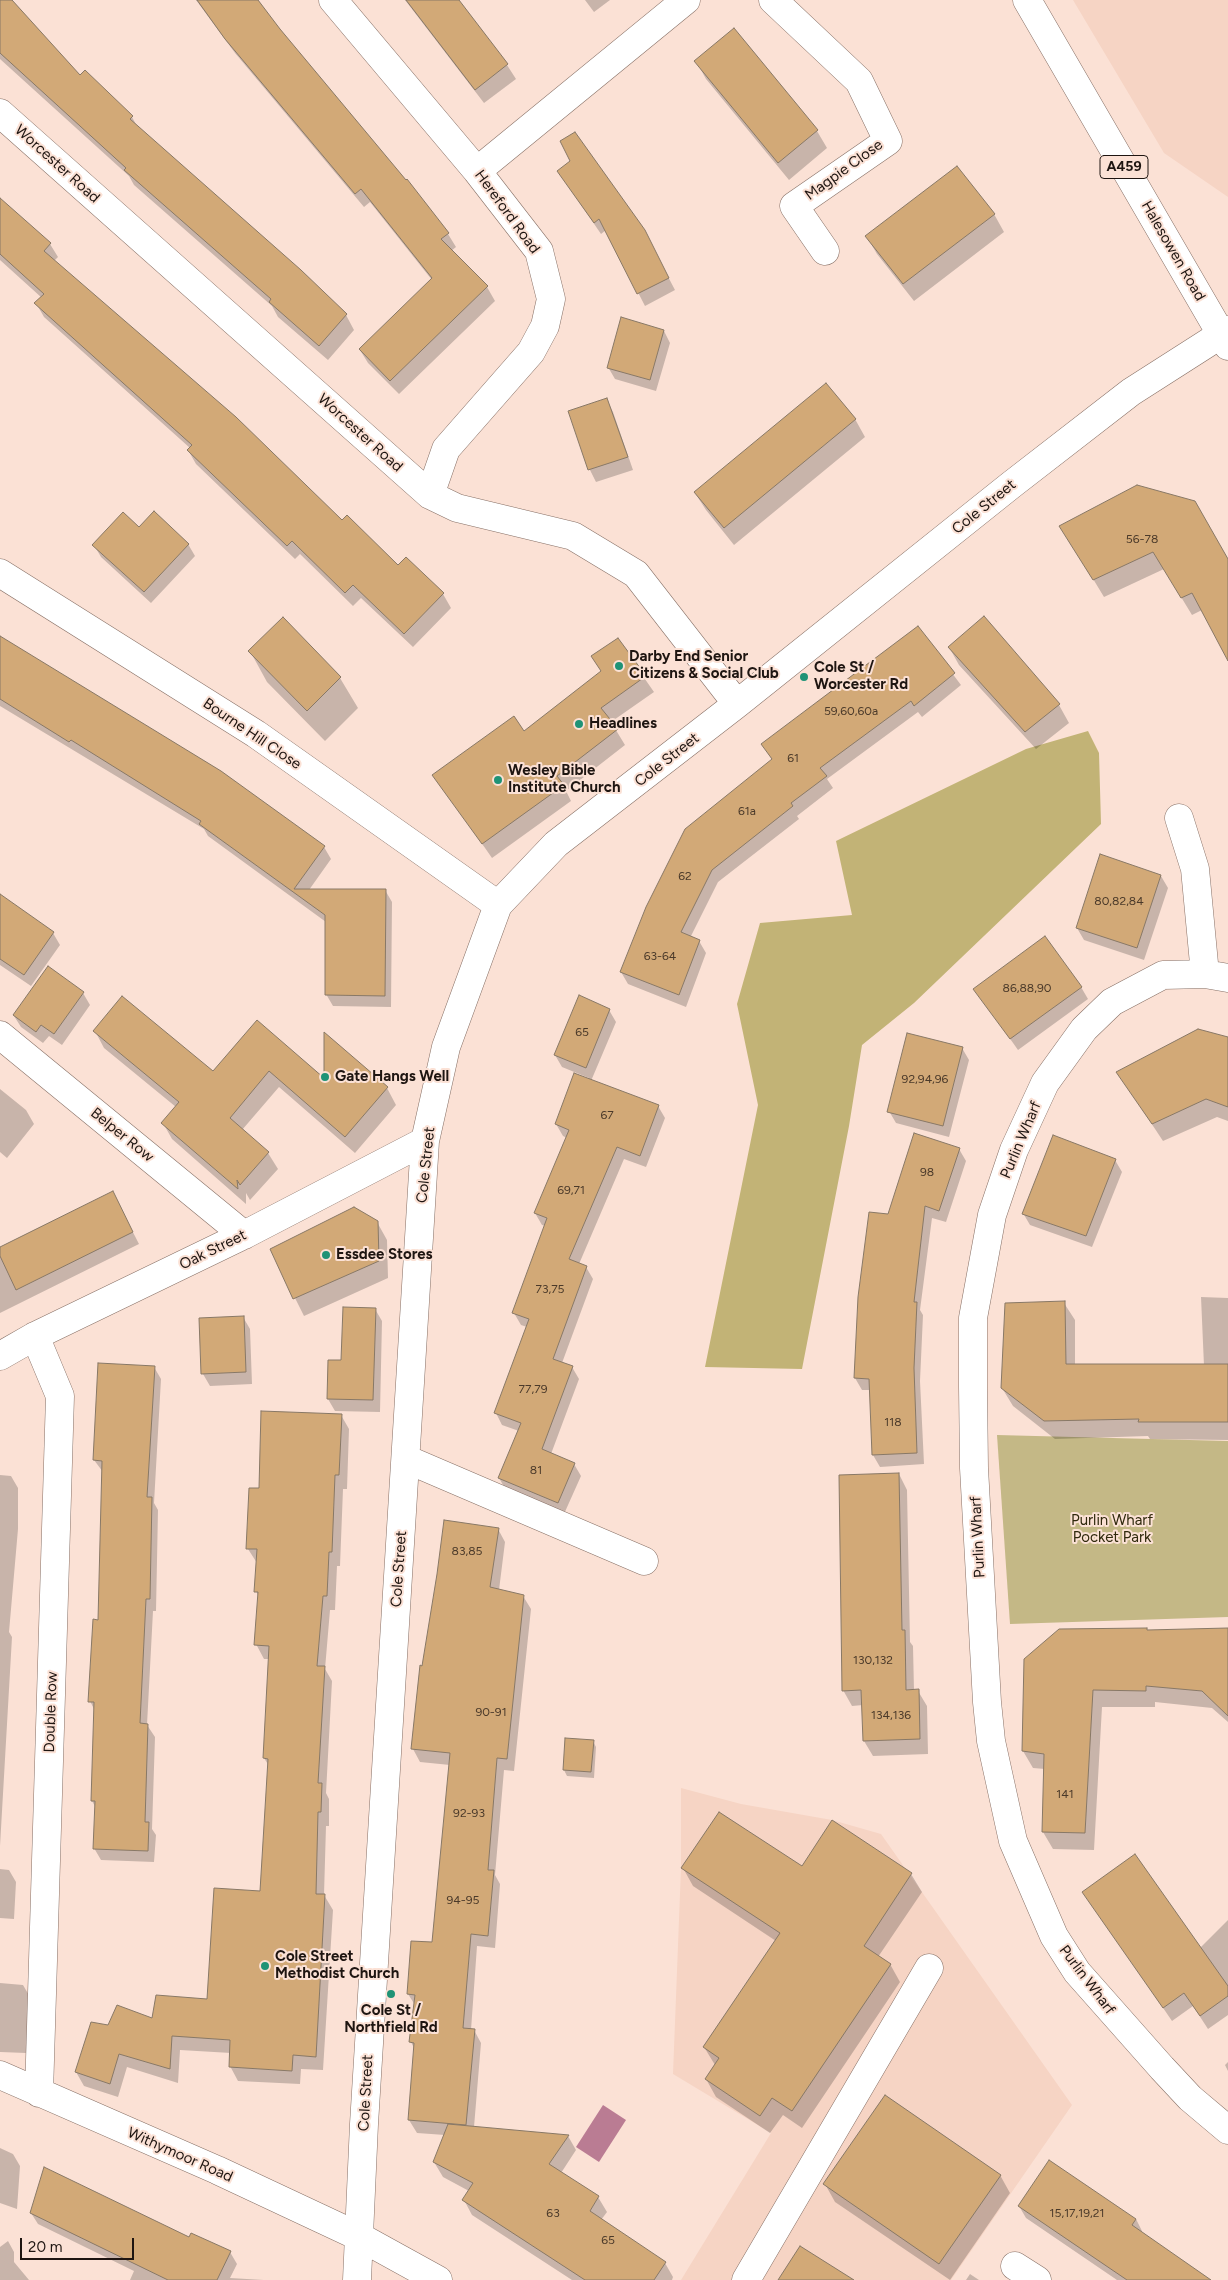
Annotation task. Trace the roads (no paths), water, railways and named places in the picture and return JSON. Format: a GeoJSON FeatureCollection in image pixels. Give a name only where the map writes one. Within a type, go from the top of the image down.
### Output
{"type":"FeatureCollection","features":[{"type":"Feature","properties":{"kind":"street","name":"Hereford Road"},"geometry":{"type":"LineString","coordinates":[[333,0],[477,171],[539,251],[551,299],[546,326],[531,352],[446,449],[430,495]]}},
{"type":"Feature","properties":{"kind":"street"},"geometry":{"type":"LineString","coordinates":[[477,171],[686,0]]}},
{"type":"Feature","properties":{"kind":"street","name":"Magpie Close"},"geometry":{"type":"LineString","coordinates":[[773,0],[859,81],[888,141],[794,206],[825,251]]}},
{"type":"Feature","properties":{"kind":"street","name":"Halesowen Road"},"geometry":{"type":"LineString","coordinates":[[1027,0],[1226,337]]}},
{"type":"Feature","properties":{"kind":"street","name":"Worcester Road"},"geometry":{"type":"LineString","coordinates":[[0,113],[430,495],[458,508],[573,536],[636,574],[737,704]]}},
{"type":"Feature","properties":{"kind":"street","name":"Cole Street"},"geometry":{"type":"LineString","coordinates":[[357,2280],[364,2124],[425,1141],[446,1047],[498,905],[556,844],[737,704],[1131,392],[1226,337]]}},
{"type":"Feature","properties":{"kind":"street","name":"Bourne Hill Close"},"geometry":{"type":"LineString","coordinates":[[0,573],[256,734],[498,905]]}},
{"type":"Feature","properties":{"kind":"street","name":"Purlin Wharf"},"geometry":{"type":"LineString","coordinates":[[1179,818],[1195,869],[1217,976],[1163,975],[1112,1002],[1084,1028],[1045,1083],[1020,1136],[992,1215],[974,1318],[974,1468],[990,1741],[1013,1841],[1054,1936],[1077,1972],[1190,2098],[1228,2130]]}},
{"type":"Feature","properties":{"kind":"street","name":"Belper Row"},"geometry":{"type":"LineString","coordinates":[[0,1035],[244,1235]]}},
{"type":"Feature","properties":{"kind":"street","name":"Oak Street"},"geometry":{"type":"LineString","coordinates":[[0,1356],[35,1336],[244,1235],[425,1141]]}},
{"type":"Feature","properties":{"kind":"street","name":"Double Row"},"geometry":{"type":"LineString","coordinates":[[35,1336],[60,1396],[39,2092]]}},
{"type":"Feature","properties":{"kind":"street"},"geometry":{"type":"LineString","coordinates":[[406,1459],[644,1561]]}},
{"type":"Feature","properties":{"kind":"street"},"geometry":{"type":"LineString","coordinates":[[746,2280],[929,1968]]}},
{"type":"Feature","properties":{"kind":"street","name":"Withymoor Road"},"geometry":{"type":"LineString","coordinates":[[0,2075],[217,2170],[360,2237],[438,2280]]}},
{"type":"Feature","properties":{"kind":"place","name":"Darby End Senior Citizens & Social Club"},"geometry":{"type":"Point","coordinates":[619,666]}},
{"type":"Feature","properties":{"kind":"place","name":"Cole St / Worcester Rd"},"geometry":{"type":"Point","coordinates":[804,677]}},
{"type":"Feature","properties":{"kind":"place","name":"Headlines"},"geometry":{"type":"Point","coordinates":[579,724]}},
{"type":"Feature","properties":{"kind":"place","name":"Wesley Bible Institute Church"},"geometry":{"type":"Point","coordinates":[498,780]}},
{"type":"Feature","properties":{"kind":"place","name":"Gate Hangs Well"},"geometry":{"type":"Point","coordinates":[325,1077]}},
{"type":"Feature","properties":{"kind":"place","name":"Essdee Stores"},"geometry":{"type":"Point","coordinates":[326,1255]}},
{"type":"Feature","properties":{"kind":"place","name":"Cole Street Methodist Church"},"geometry":{"type":"Point","coordinates":[265,1966]}},
{"type":"Feature","properties":{"kind":"place","name":"Cole St / Northfield Rd"},"geometry":{"type":"Point","coordinates":[391,1994]}},
{"type":"Feature","properties":{"kind":"park label","name":"Purlin Wharf Pocket Park"},"geometry":{"type":"Point","coordinates":[1112,1530]}}]}
